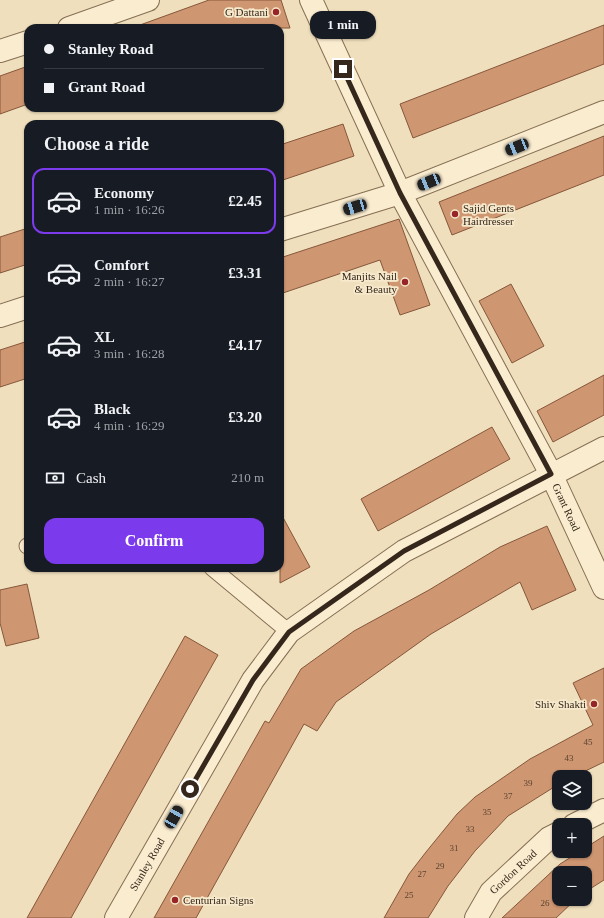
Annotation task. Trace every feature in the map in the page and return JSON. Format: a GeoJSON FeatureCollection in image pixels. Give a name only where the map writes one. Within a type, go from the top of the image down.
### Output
{"type":"FeatureCollection","features":[{"type":"Feature","properties":{"kind":"street"},"geometry":{"type":"LineString","coordinates":[[80,24],[148,0]]}},
{"type":"Feature","properties":{"kind":"street","name":"Grant Road"},"geometry":{"type":"LineString","coordinates":[[310,0],[400,193],[551,474],[604,588]]}},
{"type":"Feature","properties":{"kind":"street"},"geometry":{"type":"LineString","coordinates":[[0,51],[24,43]]}},
{"type":"Feature","properties":{"kind":"street"},"geometry":{"type":"LineString","coordinates":[[284,229],[400,193],[604,112]]}},
{"type":"Feature","properties":{"kind":"street"},"geometry":{"type":"LineString","coordinates":[[0,316],[24,308]]}},
{"type":"Feature","properties":{"kind":"street","name":"Stanley Road"},"geometry":{"type":"LineString","coordinates":[[116,918],[253,680],[289,632],[404,551],[604,448]]}},
{"type":"Feature","properties":{"kind":"street"},"geometry":{"type":"LineString","coordinates":[[588,818],[604,810]]}},
{"type":"Feature","properties":{"kind":"street","name":"Gordon Road"},"geometry":{"type":"LineString","coordinates":[[476,918],[491,892],[552,836]]}},
{"type":"Feature","properties":{"kind":"lane"},"geometry":{"type":"LineString","coordinates":[[217,572],[289,632]]}},
{"type":"Feature","properties":{"kind":"building"},"geometry":{"type":"Polygon","coordinates":[[[209,0],[281,0],[290,28],[284,28],[284,24],[143,24],[209,0]]]}},
{"type":"Feature","properties":{"kind":"building"},"geometry":{"type":"Polygon","coordinates":[[[604,25],[604,64],[413,138],[400,104],[604,25]]]}},
{"type":"Feature","properties":{"kind":"building"},"geometry":{"type":"Polygon","coordinates":[[[24,67],[24,105],[0,114],[0,76],[24,67]]]}},
{"type":"Feature","properties":{"kind":"building"},"geometry":{"type":"Polygon","coordinates":[[[343,124],[354,156],[284,180],[284,144],[343,124]]]}},
{"type":"Feature","properties":{"kind":"building"},"geometry":{"type":"Polygon","coordinates":[[[604,136],[604,175],[452,235],[439,202],[604,136]]]}},
{"type":"Feature","properties":{"kind":"building"},"geometry":{"type":"Polygon","coordinates":[[[399,219],[430,305],[400,315],[380,260],[284,293],[284,257],[399,219]]]}},
{"type":"Feature","properties":{"kind":"building"},"geometry":{"type":"Polygon","coordinates":[[[24,229],[24,265],[0,273],[0,237],[24,229]]]}},
{"type":"Feature","properties":{"kind":"building"},"geometry":{"type":"Polygon","coordinates":[[[511,284],[544,346],[512,363],[479,301],[511,284]]]}},
{"type":"Feature","properties":{"kind":"building"},"geometry":{"type":"Polygon","coordinates":[[[24,342],[24,379],[0,387],[0,350],[24,342]]]}},
{"type":"Feature","properties":{"kind":"building"},"geometry":{"type":"Polygon","coordinates":[[[604,375],[604,415],[553,442],[537,411],[604,375]]]}},
{"type":"Feature","properties":{"kind":"building"},"geometry":{"type":"Polygon","coordinates":[[[492,427],[510,459],[378,531],[361,499],[492,427]]]}},
{"type":"Feature","properties":{"kind":"building"},"geometry":{"type":"Polygon","coordinates":[[[284,519],[310,567],[280,583],[280,572],[284,572],[284,519]]]}},
{"type":"Feature","properties":{"kind":"building"},"geometry":{"type":"Polygon","coordinates":[[[547,526],[576,590],[532,610],[520,582],[431,634],[336,702],[317,731],[304,724],[196,918],[154,918],[265,721],[269,723],[301,669],[354,631],[429,590],[500,547],[547,526]]]}},
{"type":"Feature","properties":{"kind":"building"},"geometry":{"type":"Polygon","coordinates":[[[27,584],[39,638],[6,646],[0,623],[0,590],[27,584]]]}},
{"type":"Feature","properties":{"kind":"building"},"geometry":{"type":"Polygon","coordinates":[[[185,636],[218,655],[71,918],[27,918],[185,636]]]}},
{"type":"Feature","properties":{"kind":"building"},"geometry":{"type":"Polygon","coordinates":[[[604,668],[604,762],[587,770],[552,770],[552,788],[508,816],[475,851],[448,886],[428,918],[384,918],[409,874],[457,814],[475,797],[530,759],[593,725],[573,683],[604,668]]]}},
{"type":"Feature","properties":{"kind":"building"},"geometry":{"type":"Polygon","coordinates":[[[604,836],[604,880],[592,888],[592,866],[558,866],[570,858],[592,858],[592,844],[604,836]]]}},
{"type":"Feature","properties":{"kind":"building"},"geometry":{"type":"Polygon","coordinates":[[[552,871],[552,906],[569,906],[556,918],[502,918],[552,871]]]}},
{"type":"Feature","properties":{"kind":"place","name":"G Dattani"},"geometry":{"type":"Point","coordinates":[276,12]}},
{"type":"Feature","properties":{"kind":"place","name":"Sajid Gents Hairdresser"},"geometry":{"type":"Point","coordinates":[455,214]}},
{"type":"Feature","properties":{"kind":"place","name":"Manjits Nail & Beauty"},"geometry":{"type":"Point","coordinates":[405,282]}},
{"type":"Feature","properties":{"kind":"place","name":"Shiv Shakti"},"geometry":{"type":"Point","coordinates":[594,704]}},
{"type":"Feature","properties":{"kind":"place","name":"Centurian Signs"},"geometry":{"type":"Point","coordinates":[175,900]}},
{"type":"Feature","properties":{"kind":"route"},"geometry":{"type":"LineString","coordinates":[[190,789],[253,680],[289,632],[404,551],[551,474],[400,193],[343,69]]}}]}
